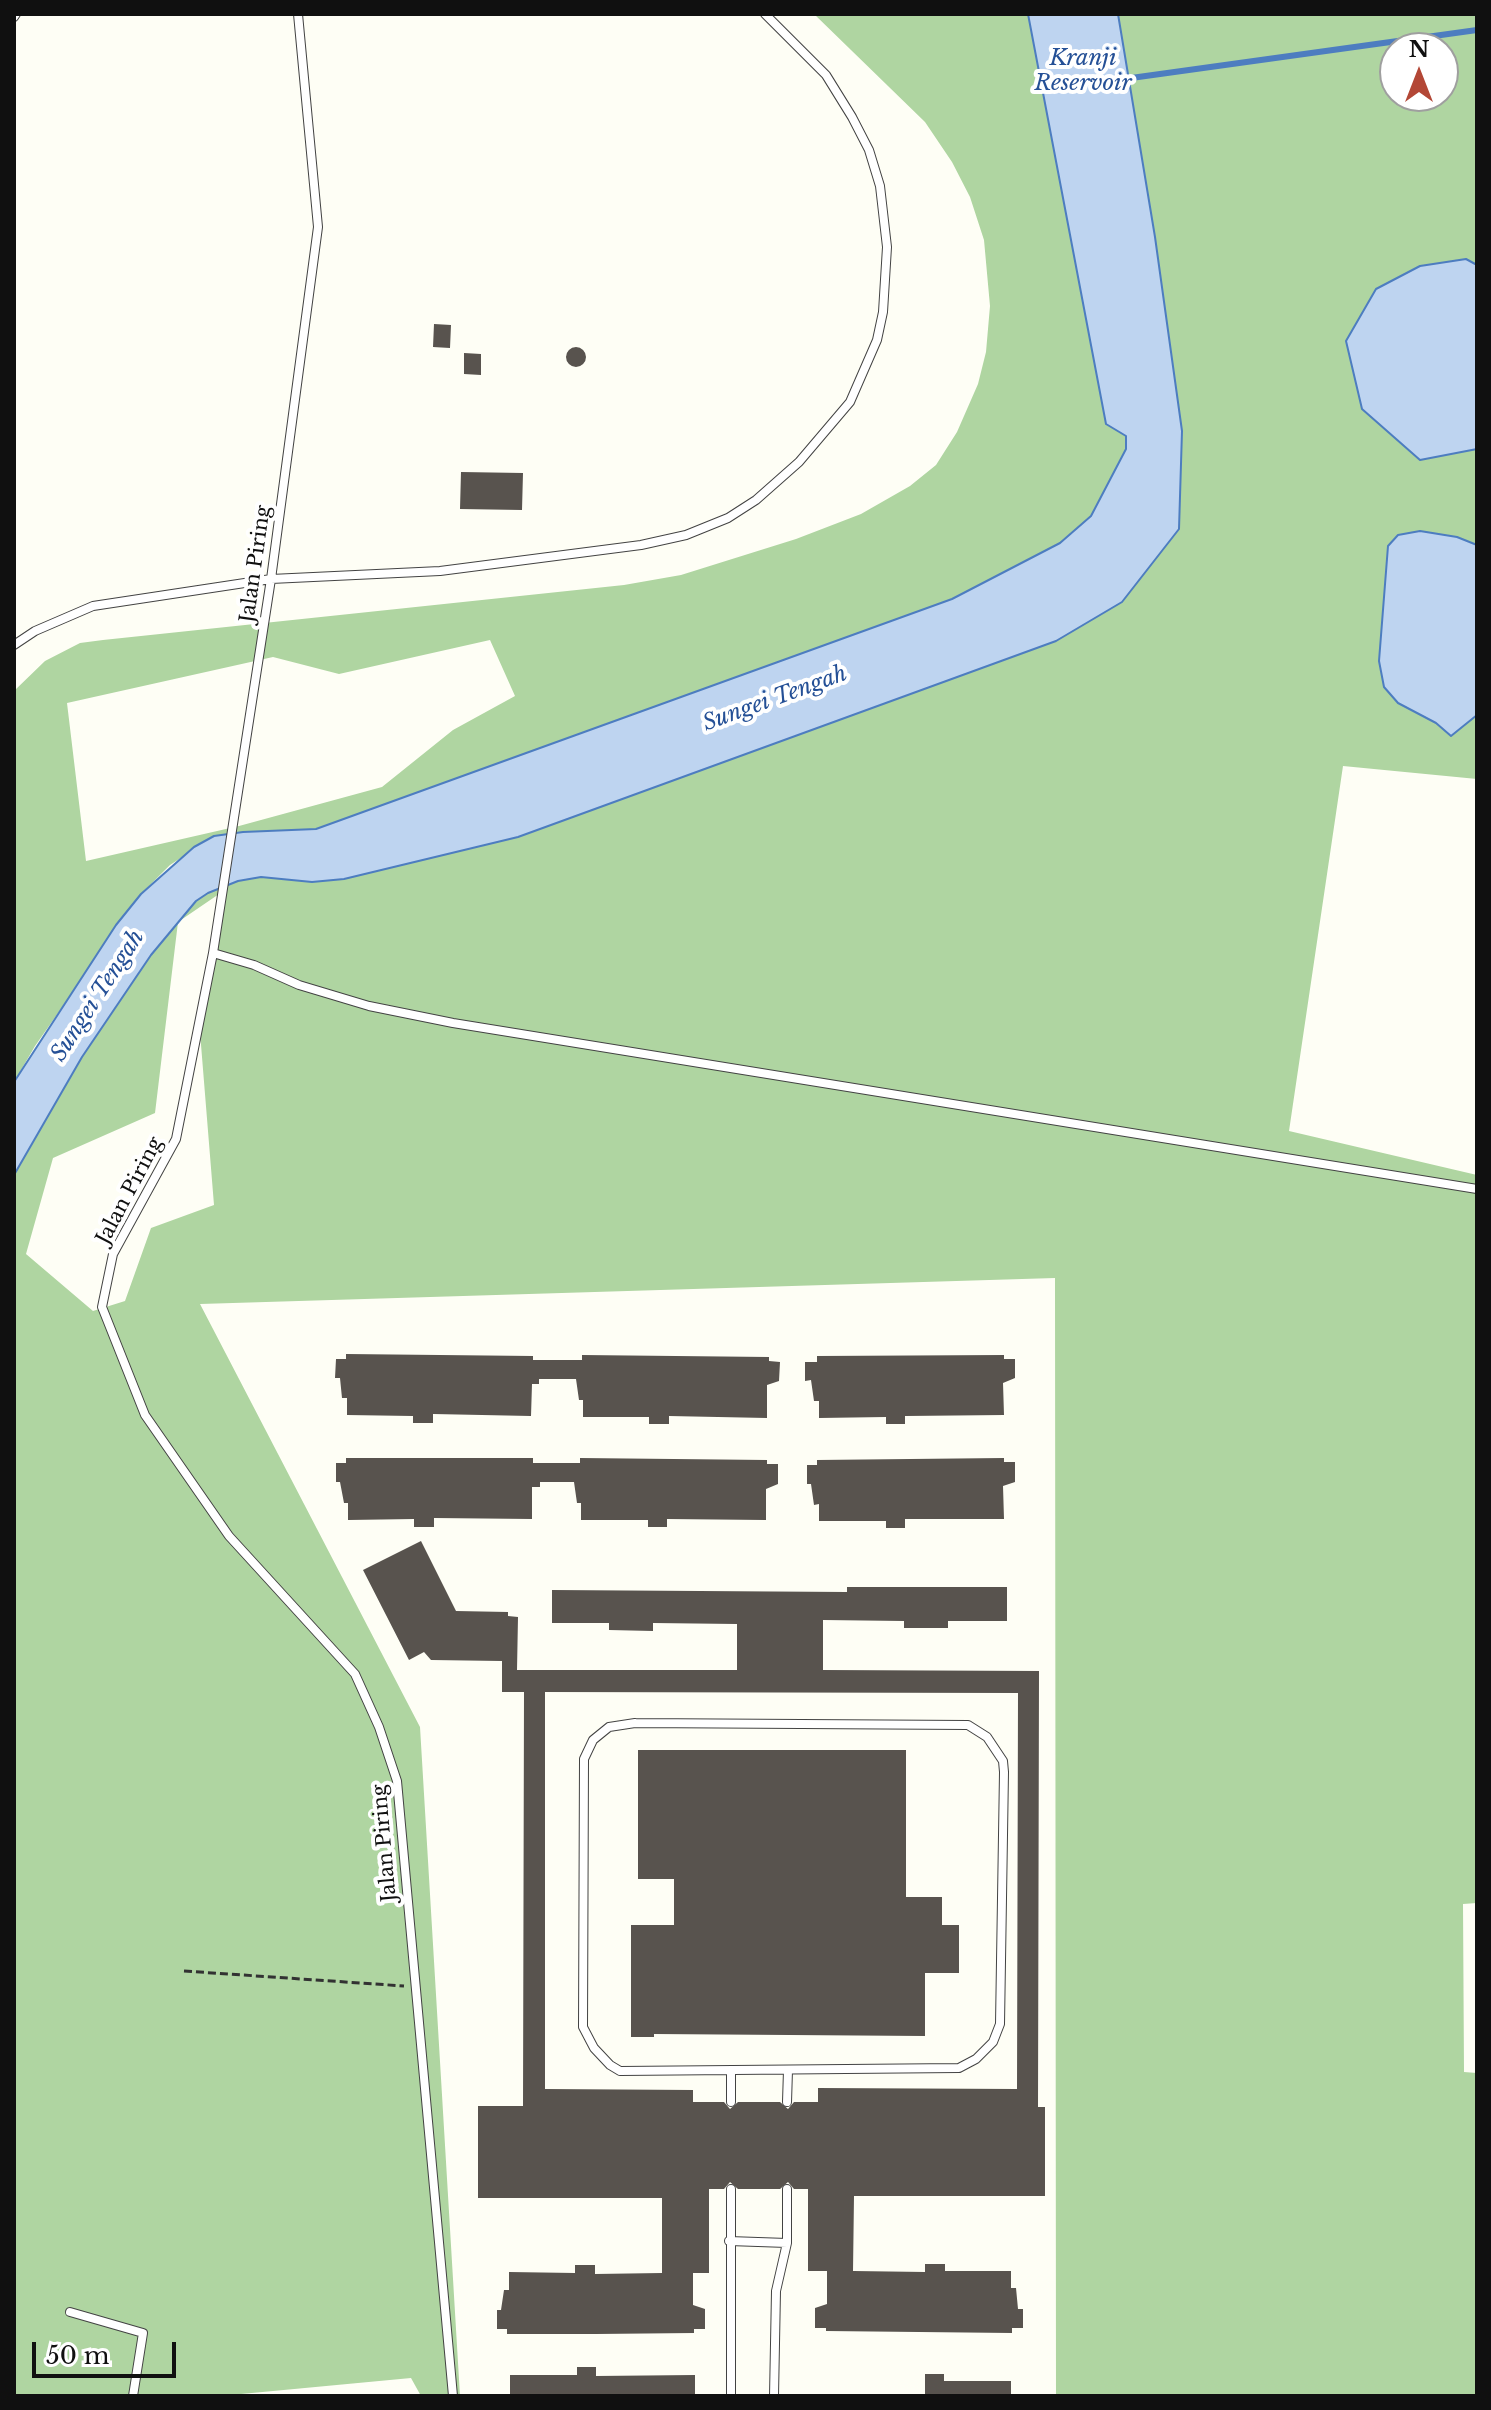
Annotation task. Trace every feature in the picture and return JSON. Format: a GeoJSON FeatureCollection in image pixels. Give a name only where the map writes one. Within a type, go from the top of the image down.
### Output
{"type":"FeatureCollection","features":[{"type":"Feature","properties":{"kind":"lane","name":"Jalan Piring"},"geometry":{"type":"LineString","coordinates":[[298,14],[318,227],[271,579],[213,953],[176,1139],[113,1254],[102,1307],[145,1415],[229,1536],[355,1674],[379,1727],[397,1781],[413,1988],[453,2396]]}},
{"type":"Feature","properties":{"kind":"lane"},"geometry":{"type":"LineString","coordinates":[[14,645],[35,631],[93,606],[271,579],[440,571],[641,545],[686,535],[728,518],[756,500],[826,433],[850,402],[877,340],[883,312],[887,247],[880,186],[869,150],[826,75],[765,14]]}},
{"type":"Feature","properties":{"kind":"lane"},"geometry":{"type":"LineString","coordinates":[[213,953],[313,989],[453,1023],[1477,1189]]}},
{"type":"Feature","properties":{"kind":"lane"},"geometry":{"type":"LineString","coordinates":[[635,1723],[968,1725],[987,1737],[1003,1761],[1004,1772],[1000,2024],[993,2042],[976,2059],[959,2068],[731,2071],[620,2071],[594,2048],[583,2027],[584,1759],[593,1740],[609,1727],[635,1723]]}},
{"type":"Feature","properties":{"kind":"lane"},"geometry":{"type":"LineString","coordinates":[[787,2102],[788,2070]]}},
{"type":"Feature","properties":{"kind":"lane"},"geometry":{"type":"LineString","coordinates":[[731,2071],[731,2102]]}},
{"type":"Feature","properties":{"kind":"lane"},"geometry":{"type":"LineString","coordinates":[[731,2189],[731,2396]]}},
{"type":"Feature","properties":{"kind":"lane"},"geometry":{"type":"LineString","coordinates":[[774,2396],[776,2291],[787,2243],[787,2189]]}},
{"type":"Feature","properties":{"kind":"lane"},"geometry":{"type":"LineString","coordinates":[[729,2241],[787,2243]]}},
{"type":"Feature","properties":{"kind":"lane"},"geometry":{"type":"LineString","coordinates":[[70,2312],[140,2329],[144,2342],[133,2396]]}},
{"type":"Feature","properties":{"kind":"path"},"geometry":{"type":"LineString","coordinates":[[184,1971],[392,1983],[413,1988]]}},
{"type":"Feature","properties":{"kind":"green space"},"geometry":{"type":"Polygon","coordinates":[[[814,14],[1028,14],[1106,424],[1126,435],[1126,449],[1091,516],[1060,543],[952,599],[316,829],[214,836],[170,865],[141,894],[35,1046],[14,1082],[14,691],[45,661],[80,643],[624,585],[681,575],[796,539],[861,514],[910,486],[936,465],[957,432],[978,384],[986,352],[990,306],[984,240],[970,197],[952,162],[925,122],[814,14]],[[490,640],[339,674],[273,657],[67,703],[86,861],[239,826],[382,787],[453,730],[515,696],[490,640]]]}},
{"type":"Feature","properties":{"kind":"green space"},"geometry":{"type":"Polygon","coordinates":[[[1118,14],[1477,14],[1477,545],[1457,537],[1398,703],[1436,723],[1451,736],[1477,715],[1477,779],[1343,766],[1289,1131],[1477,1175],[1477,1903],[1463,1904],[1464,2072],[1477,2073],[1477,2396],[1056,2396],[1055,1278],[200,1304],[420,1727],[460,2396],[421,2396],[411,2378],[220,2396],[14,2396],[14,1175],[82,1057],[151,955],[178,923],[155,1113],[53,1158],[26,1254],[93,1311],[125,1301],[151,1228],[214,1205],[199,1020],[219,894],[179,921],[196,901],[238,881],[261,877],[312,882],[344,879],[518,837],[1056,641],[1182,431],[1155,237],[1118,14]]]}},
{"type":"Feature","properties":{"kind":"water","name":"Kranji Reservoir"},"geometry":{"type":"Polygon","coordinates":[[[1028,14],[1118,14],[1155,237],[1182,431],[1179,529],[1122,602],[1056,641],[518,837],[344,879],[312,882],[261,877],[238,881],[208,893],[196,901],[151,955],[82,1057],[14,1175],[14,1082],[116,925],[141,894],[194,847],[214,836],[316,829],[952,599],[1060,543],[1091,516],[1126,449],[1126,436],[1106,424],[1028,14]]]}},
{"type":"Feature","properties":{"kind":"water"},"geometry":{"type":"Polygon","coordinates":[[[1466,259],[1477,265],[1477,449],[1420,460],[1362,409],[1346,341],[1376,289],[1420,266],[1466,259]]]}},
{"type":"Feature","properties":{"kind":"water"},"geometry":{"type":"Polygon","coordinates":[[[1420,531],[1457,537],[1477,545],[1477,715],[1451,736],[1436,723],[1398,703],[1384,687],[1379,661],[1388,546],[1398,535],[1420,531]]]}},
{"type":"Feature","properties":{"kind":"building"},"geometry":{"type":"Polygon","coordinates":[[[434,324],[451,325],[450,348],[433,347],[434,324]]]}},
{"type":"Feature","properties":{"kind":"building"},"geometry":{"type":"Polygon","coordinates":[[[576,347],[583,350],[586,357],[583,364],[576,367],[569,364],[566,357],[569,350],[576,347]]]}},
{"type":"Feature","properties":{"kind":"building"},"geometry":{"type":"Polygon","coordinates":[[[464,353],[481,354],[481,375],[464,374],[464,353]]]}},
{"type":"Feature","properties":{"kind":"building"},"geometry":{"type":"Polygon","coordinates":[[[461,472],[523,473],[522,510],[460,509],[461,472]]]}},
{"type":"Feature","properties":{"kind":"building"},"geometry":{"type":"Polygon","coordinates":[[[346,1354],[533,1356],[533,1360],[582,1360],[582,1355],[769,1357],[769,1361],[780,1362],[779,1381],[767,1385],[767,1418],[669,1416],[669,1424],[649,1424],[649,1417],[583,1417],[583,1400],[579,1400],[576,1379],[539,1379],[539,1384],[532,1384],[531,1416],[433,1414],[433,1423],[413,1423],[413,1416],[347,1415],[347,1398],[342,1398],[340,1378],[335,1378],[336,1359],[346,1359],[346,1354]]]}},
{"type":"Feature","properties":{"kind":"building"},"geometry":{"type":"Polygon","coordinates":[[[1004,1355],[1004,1359],[1015,1359],[1015,1378],[1003,1383],[1004,1415],[905,1416],[905,1424],[886,1424],[886,1417],[819,1418],[819,1401],[814,1401],[811,1380],[805,1381],[805,1362],[817,1362],[817,1356],[1004,1355]]]}},
{"type":"Feature","properties":{"kind":"building"},"geometry":{"type":"Polygon","coordinates":[[[346,1458],[533,1458],[533,1463],[580,1463],[580,1458],[767,1460],[767,1464],[778,1464],[778,1484],[766,1489],[766,1520],[667,1519],[667,1527],[648,1527],[648,1520],[581,1520],[581,1503],[577,1503],[574,1482],[540,1482],[540,1487],[532,1487],[532,1519],[434,1518],[434,1527],[414,1527],[414,1519],[348,1520],[348,1503],[344,1503],[340,1482],[336,1482],[336,1463],[346,1463],[346,1458]]]}},
{"type":"Feature","properties":{"kind":"building"},"geometry":{"type":"Polygon","coordinates":[[[1004,1458],[1004,1462],[1015,1462],[1015,1482],[1003,1486],[1004,1519],[905,1519],[905,1528],[886,1528],[886,1521],[819,1521],[819,1504],[814,1505],[811,1484],[807,1484],[807,1465],[817,1465],[817,1460],[1004,1458]]]}},
{"type":"Feature","properties":{"kind":"building"},"geometry":{"type":"Polygon","coordinates":[[[421,1541],[456,1611],[508,1612],[508,1616],[518,1617],[517,1670],[737,1670],[737,1624],[653,1623],[653,1631],[609,1630],[609,1623],[552,1623],[552,1590],[847,1592],[847,1587],[1007,1587],[1007,1621],[948,1621],[948,1628],[904,1628],[904,1621],[823,1620],[823,1670],[1039,1671],[1038,2107],[1045,2107],[1045,2196],[854,2196],[853,2271],[925,2272],[925,2264],[945,2264],[945,2271],[1011,2271],[1011,2288],[1016,2288],[1018,2309],[1023,2309],[1023,2328],[1012,2328],[1012,2333],[826,2331],[826,2328],[815,2328],[815,2308],[827,2304],[827,2271],[808,2271],[808,2189],[794,2189],[788,2182],[780,2189],[738,2189],[730,2182],[724,2189],[709,2189],[709,2273],[693,2273],[693,2305],[705,2309],[705,2329],[694,2329],[694,2333],[507,2334],[507,2329],[497,2329],[497,2310],[501,2310],[504,2290],[509,2290],[509,2272],[575,2273],[575,2265],[595,2265],[595,2274],[662,2273],[662,2198],[478,2198],[478,2106],[523,2106],[524,1692],[502,1692],[502,1661],[431,1660],[424,1652],[409,1660],[363,1570],[421,1541]],[[545,1692],[545,2089],[693,2090],[693,2102],[724,2102],[730,2109],[738,2102],[780,2102],[788,2109],[794,2102],[818,2102],[818,2088],[1017,2089],[1018,1693],[545,1692]]]}},
{"type":"Feature","properties":{"kind":"building"},"geometry":{"type":"Polygon","coordinates":[[[638,1750],[906,1750],[906,1897],[942,1897],[942,1925],[959,1925],[959,1973],[925,1973],[925,2036],[654,2034],[654,2037],[631,2037],[631,1925],[674,1925],[674,1879],[638,1879],[638,1750]]]}},
{"type":"Feature","properties":{"kind":"building"},"geometry":{"type":"Polygon","coordinates":[[[577,2367],[596,2367],[596,2376],[695,2375],[695,2396],[510,2396],[510,2375],[577,2375],[577,2367]]]}},
{"type":"Feature","properties":{"kind":"building"},"geometry":{"type":"Polygon","coordinates":[[[925,2374],[944,2374],[944,2381],[1011,2381],[1011,2396],[925,2396],[925,2374]]]}},
{"type":"Feature","properties":{"kind":"waterway"},"geometry":{"type":"LineString","coordinates":[[1124,79],[1477,30]]}},
{"type":"Feature","properties":{"kind":"water label","name":"Sungei Tengah"},"geometry":{"type":"Point","coordinates":[775,699]}},
{"type":"Feature","properties":{"kind":"water label","name":"Sungei Tengah"},"geometry":{"type":"Point","coordinates":[98,996]}}]}
